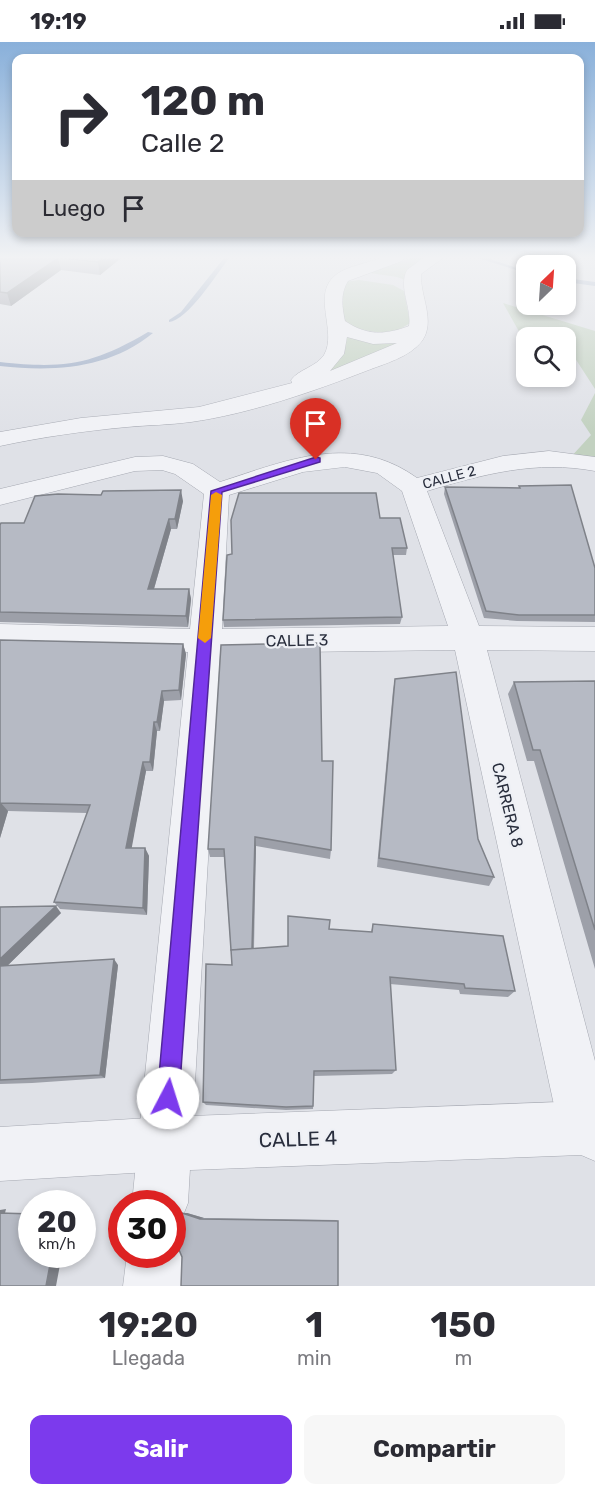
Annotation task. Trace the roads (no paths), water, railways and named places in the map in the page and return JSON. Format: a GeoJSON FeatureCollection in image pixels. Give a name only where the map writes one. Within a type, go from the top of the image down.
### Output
{"type":"FeatureCollection","features":[{"type":"Feature","properties":{"kind":"street"},"geometry":{"type":"LineString","coordinates":[[282,392],[320,369],[335,354],[335,316]]}},
{"type":"Feature","properties":{"kind":"street"},"geometry":{"type":"LineString","coordinates":[[0,439],[79,424],[199,414],[339,376],[391,354],[412,341],[420,325],[420,316]]}},
{"type":"Feature","properties":{"kind":"street"},"geometry":{"type":"LineString","coordinates":[[336,323],[346,332],[386,338],[407,335],[420,325]]}},
{"type":"Feature","properties":{"kind":"street","name":"CALLE 2"},"geometry":{"type":"LineString","coordinates":[[217,491],[316,460],[357,461],[386,468],[413,487],[522,459],[552,458],[595,464]]}},
{"type":"Feature","properties":{"kind":"street"},"geometry":{"type":"LineString","coordinates":[[0,519],[5,496],[135,464],[163,463],[184,469],[217,491],[161,1190]]}},
{"type":"Feature","properties":{"kind":"street","name":"CARRERA 8"},"geometry":{"type":"LineString","coordinates":[[413,487],[468,638],[591,1131]]}},
{"type":"Feature","properties":{"kind":"street","name":"CALLE 3"},"geometry":{"type":"LineString","coordinates":[[0,636],[204,641],[595,639]]}},
{"type":"Feature","properties":{"kind":"street","name":"CALLE 4"},"geometry":{"type":"LineString","coordinates":[[0,1154],[165,1144],[591,1131]]}},
{"type":"Feature","properties":{"kind":"street"},"geometry":{"type":"LineString","coordinates":[[153,1286],[155,1268]]}},
{"type":"Feature","properties":{"kind":"waterway"},"geometry":{"type":"LineString","coordinates":[[171,321],[178,316]]}},
{"type":"Feature","properties":{"kind":"waterway"},"geometry":{"type":"LineString","coordinates":[[0,364],[39,367],[79,365],[106,357],[150,333]]}}]}
